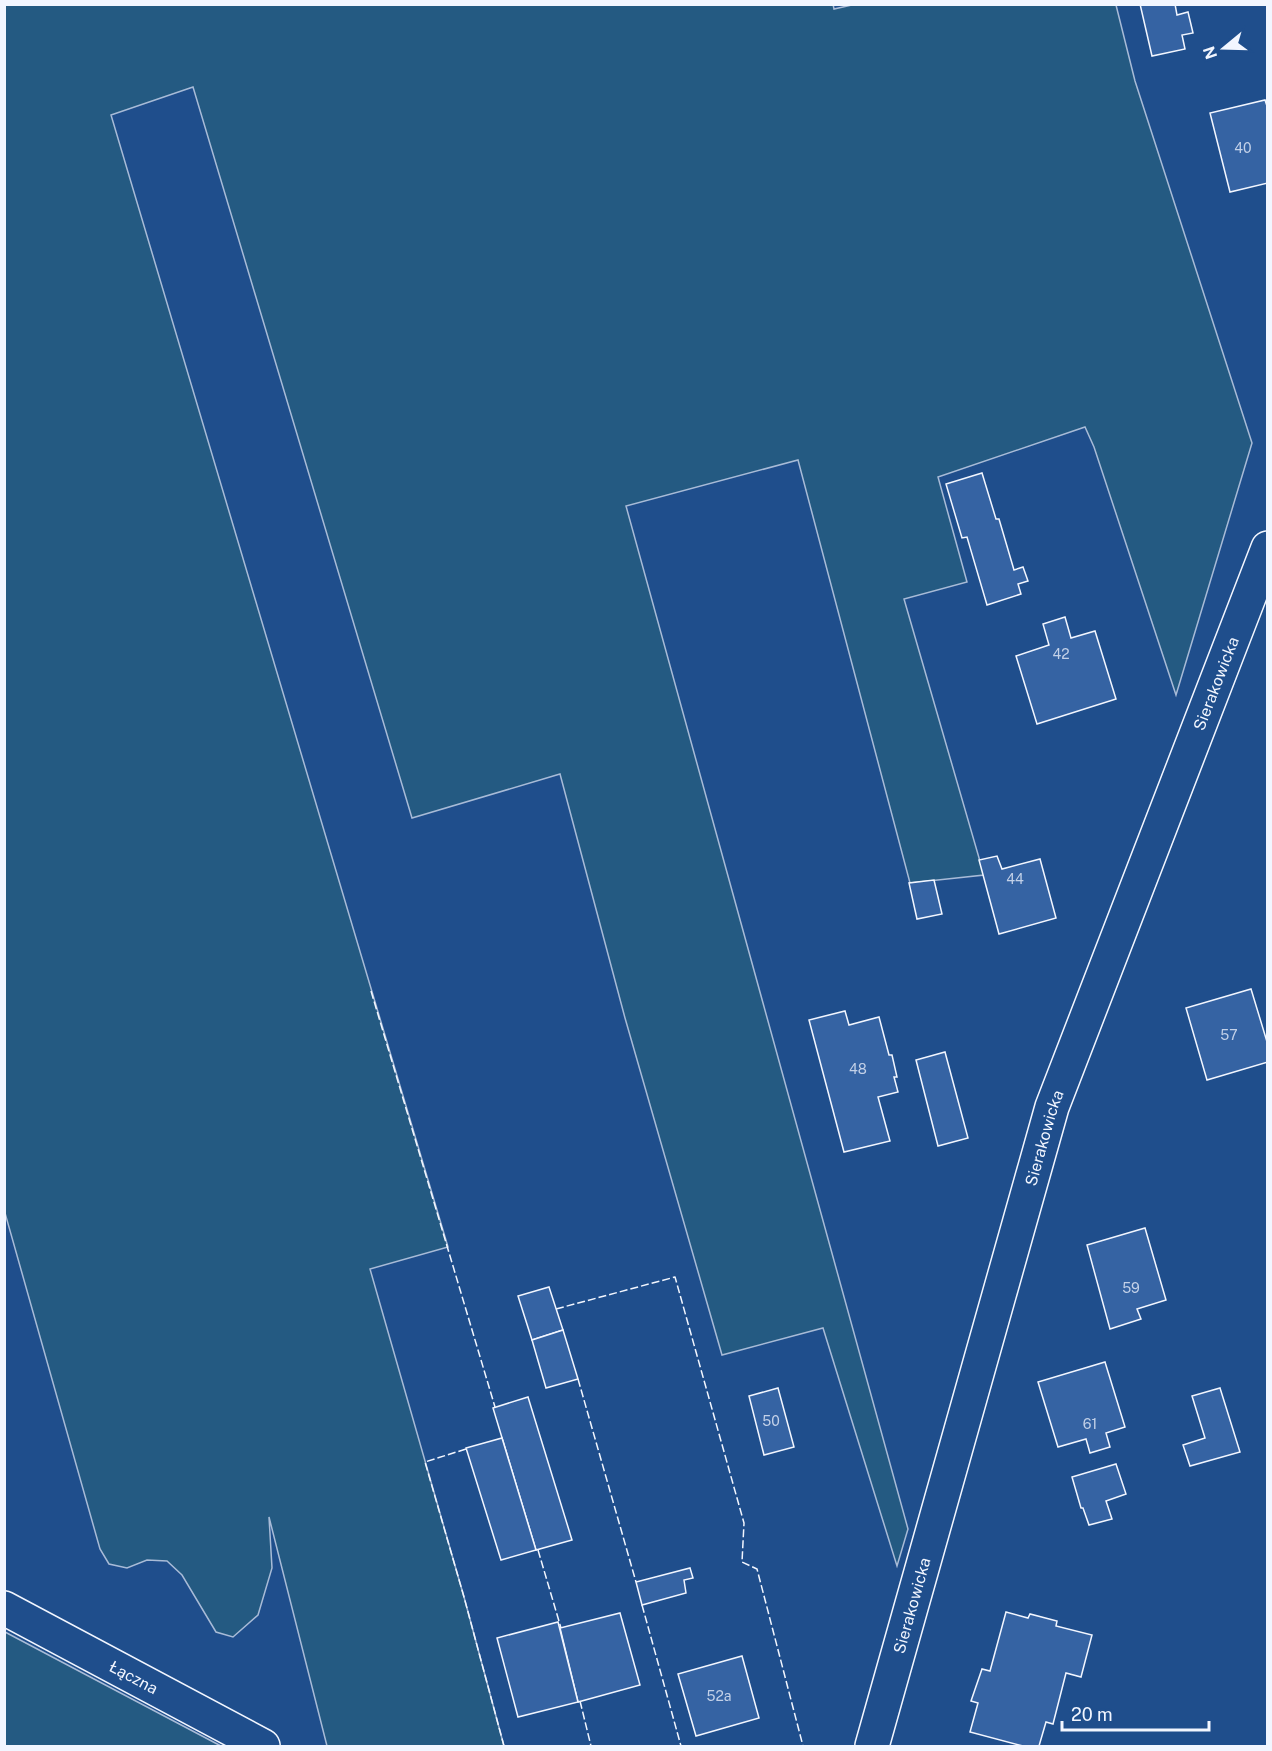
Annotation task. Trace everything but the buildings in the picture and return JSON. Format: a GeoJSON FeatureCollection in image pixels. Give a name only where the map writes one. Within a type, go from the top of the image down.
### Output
{"type":"FeatureCollection","features":[{"type":"Feature","properties":{"kind":"street","name":"Sierakowicka"},"geometry":{"type":"LineString","coordinates":[[872,1746],[1052,1107],[1268,548]]}},
{"type":"Feature","properties":{"kind":"street","name":"Łączna"},"geometry":{"type":"LineString","coordinates":[[4,1608],[263,1746]]}},
{"type":"Feature","properties":{"kind":"shaded area"},"geometry":{"type":"Polygon","coordinates":[[[833,4],[834,9],[856,4],[1116,5],[1135,81],[1252,443],[1176,695],[1094,447],[1085,427],[938,477],[967,582],[904,599],[984,875],[910,883],[798,460],[626,506],[908,1529],[897,1566],[823,1328],[722,1355],[625,1018],[560,774],[412,818],[193,87],[111,115],[448,1247],[370,1269],[504,1746],[327,1746],[269,1517],[272,1568],[258,1615],[233,1637],[216,1632],[182,1575],[167,1561],[147,1560],[127,1568],[109,1564],[100,1549],[5,1213],[4,5],[833,4]]]}},
{"type":"Feature","properties":{"kind":"shaded area"},"geometry":{"type":"Polygon","coordinates":[[[5,1632],[221,1746],[5,1746],[5,1632]]]}},
{"type":"Feature","properties":{"kind":"fence"},"geometry":{"type":"LineString","coordinates":[[371,991],[495,1407]]}},
{"type":"Feature","properties":{"kind":"fence"},"geometry":{"type":"LineString","coordinates":[[556,1309],[675,1277],[744,1523],[742,1562],[757,1569],[803,1746]]}},
{"type":"Feature","properties":{"kind":"fence"},"geometry":{"type":"LineString","coordinates":[[578,1379],[636,1582]]}},
{"type":"Feature","properties":{"kind":"fence"},"geometry":{"type":"LineString","coordinates":[[466,1449],[425,1462],[504,1746]]}},
{"type":"Feature","properties":{"kind":"fence"},"geometry":{"type":"LineString","coordinates":[[538,1550],[561,1628]]}},
{"type":"Feature","properties":{"kind":"fence"},"geometry":{"type":"LineString","coordinates":[[642,1605],[681,1746]]}},
{"type":"Feature","properties":{"kind":"fence"},"geometry":{"type":"LineString","coordinates":[[580,1701],[591,1746]]}}]}
